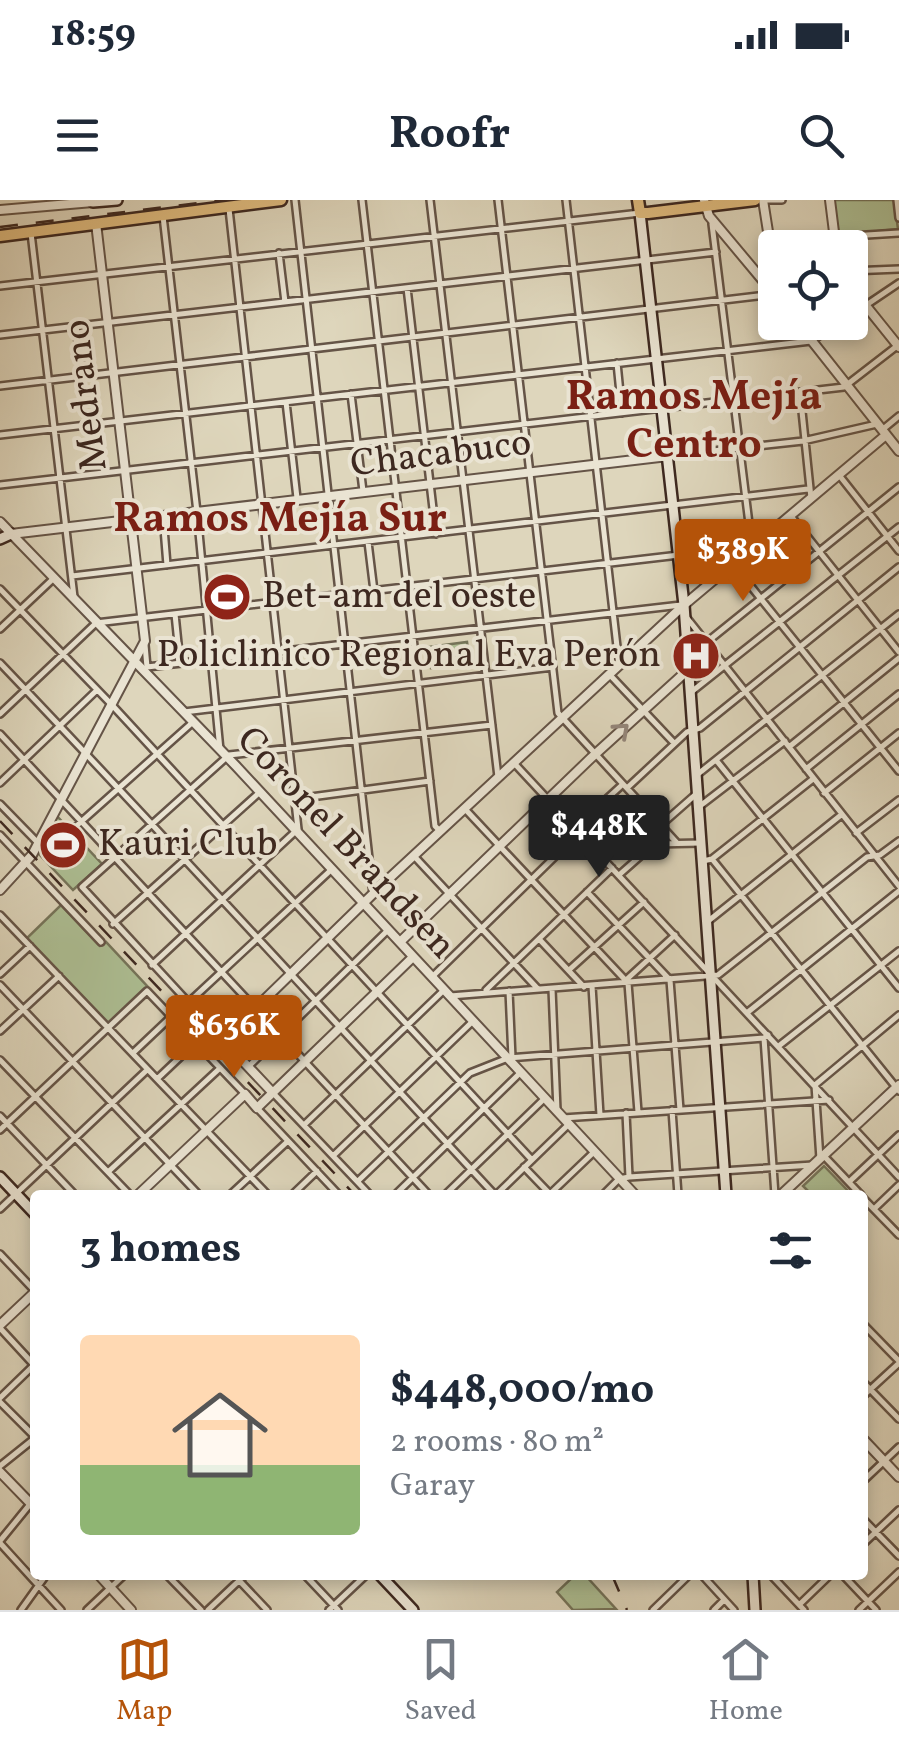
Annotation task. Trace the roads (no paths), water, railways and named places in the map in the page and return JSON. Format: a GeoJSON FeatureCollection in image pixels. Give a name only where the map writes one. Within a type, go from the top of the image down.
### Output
{"type":"FeatureCollection","features":[{"type":"Feature","properties":{"kind":"main road"},"geometry":{"type":"LineString","coordinates":[[92,201],[116,200]]}},
{"type":"Feature","properties":{"kind":"main road"},"geometry":{"type":"LineString","coordinates":[[2,233],[31,233],[280,200]]}},
{"type":"Feature","properties":{"kind":"main road"},"geometry":{"type":"LineString","coordinates":[[638,200],[685,610],[702,843],[707,860],[707,922],[726,1190]]}},
{"type":"Feature","properties":{"kind":"main road"},"geometry":{"type":"LineString","coordinates":[[640,213],[755,200]]}},
{"type":"Feature","properties":{"kind":"main road","name":"Medrano"},"geometry":{"type":"LineString","coordinates":[[92,201],[96,223]]}},
{"type":"Feature","properties":{"kind":"main road"},"geometry":{"type":"LineString","coordinates":[[2,233],[96,223]]}},
{"type":"Feature","properties":{"kind":"main road"},"geometry":{"type":"LineString","coordinates":[[0,539],[11,534]]}},
{"type":"Feature","properties":{"kind":"main road"},"geometry":{"type":"LineString","coordinates":[[0,1177],[30,1209]]}},
{"type":"Feature","properties":{"kind":"main road"},"geometry":{"type":"LineString","coordinates":[[385,1580],[411,1609]]}},
{"type":"Feature","properties":{"kind":"main road"},"geometry":{"type":"LineString","coordinates":[[752,1580],[755,1610]]}},
{"type":"Feature","properties":{"kind":"street"},"geometry":{"type":"LineString","coordinates":[[295,200],[373,894]]}},
{"type":"Feature","properties":{"kind":"street"},"geometry":{"type":"LineString","coordinates":[[362,200],[435,826],[442,830]]}},
{"type":"Feature","properties":{"kind":"street"},"geometry":{"type":"LineString","coordinates":[[430,200],[498,777]]}},
{"type":"Feature","properties":{"kind":"street"},"geometry":{"type":"LineString","coordinates":[[498,200],[561,719],[677,844]]}},
{"type":"Feature","properties":{"kind":"street"},"geometry":{"type":"LineString","coordinates":[[566,200],[619,664]]}},
{"type":"Feature","properties":{"kind":"street"},"geometry":{"type":"LineString","coordinates":[[768,230],[764,200],[782,200]]}},
{"type":"Feature","properties":{"kind":"street"},"geometry":{"type":"LineString","coordinates":[[830,200],[834,230]]}},
{"type":"Feature","properties":{"kind":"street"},"geometry":{"type":"LineString","coordinates":[[897,200],[899,218]]}},
{"type":"Feature","properties":{"kind":"street"},"geometry":{"type":"LineString","coordinates":[[2,211],[92,201]]}},
{"type":"Feature","properties":{"kind":"street"},"geometry":{"type":"LineString","coordinates":[[152,966],[297,831],[229,206]]}},
{"type":"Feature","properties":{"kind":"street"},"geometry":{"type":"LineString","coordinates":[[706,207],[716,252],[751,549]]}},
{"type":"Feature","properties":{"kind":"street"},"geometry":{"type":"LineString","coordinates":[[706,207],[758,273]]}},
{"type":"Feature","properties":{"kind":"street"},"geometry":{"type":"LineString","coordinates":[[0,286],[640,213]]}},
{"type":"Feature","properties":{"kind":"street"},"geometry":{"type":"LineString","coordinates":[[162,214],[223,753]]}},
{"type":"Feature","properties":{"kind":"street","name":"Medrano"},"geometry":{"type":"LineString","coordinates":[[96,223],[132,520],[145,668]]}},
{"type":"Feature","properties":{"kind":"street"},"geometry":{"type":"LineString","coordinates":[[31,233],[73,598]]}},
{"type":"Feature","properties":{"kind":"street"},"geometry":{"type":"LineString","coordinates":[[868,237],[899,233]]}},
{"type":"Feature","properties":{"kind":"street"},"geometry":{"type":"LineString","coordinates":[[279,252],[285,302]]}},
{"type":"Feature","properties":{"kind":"street"},"geometry":{"type":"LineString","coordinates":[[0,335],[716,252]]}},
{"type":"Feature","properties":{"kind":"street"},"geometry":{"type":"LineString","coordinates":[[868,270],[899,269]]}},
{"type":"Feature","properties":{"kind":"street"},"geometry":{"type":"LineString","coordinates":[[868,304],[899,282]]}},
{"type":"Feature","properties":{"kind":"street"},"geometry":{"type":"LineString","coordinates":[[407,288],[436,534]]}},
{"type":"Feature","properties":{"kind":"street"},"geometry":{"type":"LineString","coordinates":[[0,386],[758,297]]}},
{"type":"Feature","properties":{"kind":"street"},"geometry":{"type":"LineString","coordinates":[[0,485],[847,386],[899,346],[868,307]]}},
{"type":"Feature","properties":{"kind":"street"},"geometry":{"type":"LineString","coordinates":[[76,326],[82,375]]}},
{"type":"Feature","properties":{"kind":"street"},"geometry":{"type":"LineString","coordinates":[[0,436],[811,341],[899,451]]}},
{"type":"Feature","properties":{"kind":"street"},"geometry":{"type":"LineString","coordinates":[[617,363],[622,413]]}},
{"type":"Feature","properties":{"kind":"street"},"geometry":{"type":"LineString","coordinates":[[800,392],[810,494]]}},
{"type":"Feature","properties":{"kind":"street"},"geometry":{"type":"LineString","coordinates":[[351,394],[363,492]]}},
{"type":"Feature","properties":{"kind":"street"},"geometry":{"type":"LineString","coordinates":[[286,402],[297,500]]}},
{"type":"Feature","properties":{"kind":"street"},"geometry":{"type":"LineString","coordinates":[[223,1040],[619,664],[791,516],[810,494],[838,475],[899,416]]}},
{"type":"Feature","properties":{"kind":"street","name":"Chacabuco"},"geometry":{"type":"LineString","coordinates":[[11,534],[881,430]]}},
{"type":"Feature","properties":{"kind":"street"},"geometry":{"type":"LineString","coordinates":[[838,475],[899,552]]}},
{"type":"Feature","properties":{"kind":"street"},"geometry":{"type":"LineString","coordinates":[[706,642],[899,486]]}},
{"type":"Feature","properties":{"kind":"street"},"geometry":{"type":"LineString","coordinates":[[72,576],[745,497],[810,494]]}},
{"type":"Feature","properties":{"kind":"street"},"geometry":{"type":"LineString","coordinates":[[163,516],[168,565]]}},
{"type":"Feature","properties":{"kind":"street"},"geometry":{"type":"LineString","coordinates":[[699,806],[845,703],[899,655],[791,516]]}},
{"type":"Feature","properties":{"kind":"street","name":"Coronel Brandsen"},"geometry":{"type":"LineString","coordinates":[[0,522],[134,662],[145,668],[632,1190]]}},
{"type":"Feature","properties":{"kind":"street"},"geometry":{"type":"LineString","coordinates":[[690,693],[899,527]]}},
{"type":"Feature","properties":{"kind":"street"},"geometry":{"type":"LineString","coordinates":[[763,540],[790,574]]}},
{"type":"Feature","properties":{"kind":"street"},"geometry":{"type":"LineString","coordinates":[[368,542],[374,591]]}},
{"type":"Feature","properties":{"kind":"street"},"geometry":{"type":"LineString","coordinates":[[0,714],[96,623],[751,549]]}},
{"type":"Feature","properties":{"kind":"street"},"geometry":{"type":"LineString","coordinates":[[732,564],[899,771]]}},
{"type":"Feature","properties":{"kind":"street"},"geometry":{"type":"LineString","coordinates":[[432,977],[625,786],[899,567]]}},
{"type":"Feature","properties":{"kind":"street"},"geometry":{"type":"LineString","coordinates":[[0,629],[54,578]]}},
{"type":"Feature","properties":{"kind":"street"},"geometry":{"type":"LineString","coordinates":[[0,589],[112,704],[532,1160]]}},
{"type":"Feature","properties":{"kind":"street"},"geometry":{"type":"LineString","coordinates":[[145,668],[614,612],[685,610]]}},
{"type":"Feature","properties":{"kind":"street"},"geometry":{"type":"LineString","coordinates":[[685,610],[898,885],[852,929],[748,1012]]}},
{"type":"Feature","properties":{"kind":"street"},"geometry":{"type":"LineString","coordinates":[[175,614],[180,663]]}},
{"type":"Feature","properties":{"kind":"street"},"geometry":{"type":"LineString","coordinates":[[697,775],[899,614]]}},
{"type":"Feature","properties":{"kind":"street"},"geometry":{"type":"LineString","coordinates":[[0,890],[27,864],[39,844],[145,641]]}},
{"type":"Feature","properties":{"kind":"street"},"geometry":{"type":"LineString","coordinates":[[0,663],[490,1190]]}},
{"type":"Feature","properties":{"kind":"street"},"geometry":{"type":"LineString","coordinates":[[184,712],[553,666]]}},
{"type":"Feature","properties":{"kind":"street"},"geometry":{"type":"LineString","coordinates":[[400,942],[548,798],[689,670]]}},
{"type":"Feature","properties":{"kind":"street"},"geometry":{"type":"LineString","coordinates":[[609,674],[674,743]]}},
{"type":"Feature","properties":{"kind":"street"},"geometry":{"type":"LineString","coordinates":[[0,783],[97,690]]}},
{"type":"Feature","properties":{"kind":"street"},"geometry":{"type":"LineString","coordinates":[[806,769],[899,694]]}},
{"type":"Feature","properties":{"kind":"street"},"geometry":{"type":"LineString","coordinates":[[73,830],[193,722]]}},
{"type":"Feature","properties":{"kind":"street"},"geometry":{"type":"LineString","coordinates":[[365,1190],[81,889],[189,790],[223,753],[492,725]]}},
{"type":"Feature","properties":{"kind":"street"},"geometry":{"type":"LineString","coordinates":[[824,792],[899,733]]}},
{"type":"Feature","properties":{"kind":"street"},"geometry":{"type":"LineString","coordinates":[[0,734],[425,1190]]}},
{"type":"Feature","properties":{"kind":"street"},"geometry":{"type":"LineString","coordinates":[[716,760],[899,988]]}},
{"type":"Feature","properties":{"kind":"street"},"geometry":{"type":"LineString","coordinates":[[514,763],[899,1177]]}},
{"type":"Feature","properties":{"kind":"street"},"geometry":{"type":"LineString","coordinates":[[784,1190],[898,1088],[742,895],[707,860],[813,779]]}},
{"type":"Feature","properties":{"kind":"street"},"geometry":{"type":"LineString","coordinates":[[296,799],[430,781]]}},
{"type":"Feature","properties":{"kind":"street"},"geometry":{"type":"LineString","coordinates":[[113,924],[260,792]]}},
{"type":"Feature","properties":{"kind":"street"},"geometry":{"type":"LineString","coordinates":[[662,824],[698,794]]}},
{"type":"Feature","properties":{"kind":"street"},"geometry":{"type":"LineString","coordinates":[[856,833],[899,800]]}},
{"type":"Feature","properties":{"kind":"street"},"geometry":{"type":"LineString","coordinates":[[594,848],[641,803]]}},
{"type":"Feature","properties":{"kind":"street"},"geometry":{"type":"LineString","coordinates":[[0,804],[39,844]]}},
{"type":"Feature","properties":{"kind":"street"},"geometry":{"type":"LineString","coordinates":[[465,809],[627,982],[638,1112]]}},
{"type":"Feature","properties":{"kind":"street"},"geometry":{"type":"LineString","coordinates":[[707,922],[841,815]]}},
{"type":"Feature","properties":{"kind":"street"},"geometry":{"type":"LineString","coordinates":[[0,835],[101,942]]}},
{"type":"Feature","properties":{"kind":"street"},"geometry":{"type":"LineString","coordinates":[[304,1125],[406,1026],[447,993],[718,976],[868,857],[882,854],[899,841]]}},
{"type":"Feature","properties":{"kind":"street"},"geometry":{"type":"LineString","coordinates":[[619,875],[652,845],[702,843]]}},
{"type":"Feature","properties":{"kind":"street"},"geometry":{"type":"LineString","coordinates":[[414,856],[538,989]]}},
{"type":"Feature","properties":{"kind":"street"},"geometry":{"type":"LineString","coordinates":[[484,992],[612,868]]}},
{"type":"Feature","properties":{"kind":"street"},"geometry":{"type":"LineString","coordinates":[[188,1002],[332,869]]}},
{"type":"Feature","properties":{"kind":"street"},"geometry":{"type":"LineString","coordinates":[[587,892],[670,980],[678,1190]]}},
{"type":"Feature","properties":{"kind":"street"},"geometry":{"type":"LineString","coordinates":[[568,970],[644,902]]}},
{"type":"Feature","properties":{"kind":"street"},"geometry":{"type":"LineString","coordinates":[[0,915],[263,1190]]}},
{"type":"Feature","properties":{"kind":"street"},"geometry":{"type":"LineString","coordinates":[[248,1066],[388,930]]}},
{"type":"Feature","properties":{"kind":"street"},"geometry":{"type":"LineString","coordinates":[[627,982],[674,935]]}},
{"type":"Feature","properties":{"kind":"street"},"geometry":{"type":"LineString","coordinates":[[538,939],[588,986],[600,1114]]}},
{"type":"Feature","properties":{"kind":"street"},"geometry":{"type":"LineString","coordinates":[[0,974],[30,946]]}},
{"type":"Feature","properties":{"kind":"street"},"geometry":{"type":"LineString","coordinates":[[779,1046],[899,950]]}},
{"type":"Feature","properties":{"kind":"street"},"geometry":{"type":"LineString","coordinates":[[257,1108],[414,957]]}},
{"type":"Feature","properties":{"kind":"street"},"geometry":{"type":"LineString","coordinates":[[0,1031],[59,976]]}},
{"type":"Feature","properties":{"kind":"street"},"geometry":{"type":"LineString","coordinates":[[0,985],[194,1190]]}},
{"type":"Feature","properties":{"kind":"street"},"geometry":{"type":"LineString","coordinates":[[500,1190],[532,1160],[563,1118],[552,988]]}},
{"type":"Feature","properties":{"kind":"street"},"geometry":{"type":"LineString","coordinates":[[0,1130],[147,991],[334,1190]]}},
{"type":"Feature","properties":{"kind":"street"},"geometry":{"type":"LineString","coordinates":[[509,991],[510,1058]]}},
{"type":"Feature","properties":{"kind":"street"},"geometry":{"type":"LineString","coordinates":[[815,1085],[899,1015]]}},
{"type":"Feature","properties":{"kind":"street"},"geometry":{"type":"LineString","coordinates":[[133,1053],[172,1016]]}},
{"type":"Feature","properties":{"kind":"street"},"geometry":{"type":"LineString","coordinates":[[334,1156],[473,1021]]}},
{"type":"Feature","properties":{"kind":"street"},"geometry":{"type":"LineString","coordinates":[[358,1182],[459,1082],[482,1066],[510,1058],[675,1048],[766,1036]]}},
{"type":"Feature","properties":{"kind":"street"},"geometry":{"type":"LineString","coordinates":[[766,1036],[777,1190]]}},
{"type":"Feature","properties":{"kind":"street"},"geometry":{"type":"LineString","coordinates":[[157,1079],[196,1042]]}},
{"type":"Feature","properties":{"kind":"street"},"geometry":{"type":"LineString","coordinates":[[0,1060],[125,1190]]}},
{"type":"Feature","properties":{"kind":"street"},"geometry":{"type":"LineString","coordinates":[[108,1172],[220,1068]]}},
{"type":"Feature","properties":{"kind":"street"},"geometry":{"type":"LineString","coordinates":[[0,1209],[148,1070]]}},
{"type":"Feature","properties":{"kind":"street"},"geometry":{"type":"LineString","coordinates":[[400,1190],[521,1072]]}},
{"type":"Feature","properties":{"kind":"street"},"geometry":{"type":"LineString","coordinates":[[815,1085],[818,1160]]}},
{"type":"Feature","properties":{"kind":"street"},"geometry":{"type":"LineString","coordinates":[[143,1190],[244,1094]]}},
{"type":"Feature","properties":{"kind":"street"},"geometry":{"type":"LineString","coordinates":[[450,1190],[545,1098]]}},
{"type":"Feature","properties":{"kind":"street"},"geometry":{"type":"LineString","coordinates":[[563,1118],[828,1100]]}},
{"type":"Feature","properties":{"kind":"street"},"geometry":{"type":"LineString","coordinates":[[624,1178],[626,1113]]}},
{"type":"Feature","properties":{"kind":"street"},"geometry":{"type":"LineString","coordinates":[[0,1116],[69,1190]]}},
{"type":"Feature","properties":{"kind":"street"},"geometry":{"type":"LineString","coordinates":[[849,1182],[899,1135]]}},
{"type":"Feature","properties":{"kind":"street"},"geometry":{"type":"LineString","coordinates":[[235,1190],[288,1141]]}},
{"type":"Feature","properties":{"kind":"street"},"geometry":{"type":"LineString","coordinates":[[555,1190],[594,1152]]}},
{"type":"Feature","properties":{"kind":"street"},"geometry":{"type":"LineString","coordinates":[[609,1190],[624,1178],[818,1160],[856,1190]]}},
{"type":"Feature","properties":{"kind":"street"},"geometry":{"type":"LineString","coordinates":[[524,1167],[545,1190]]}},
{"type":"Feature","properties":{"kind":"street"},"geometry":{"type":"LineString","coordinates":[[297,1190],[317,1172]]}},
{"type":"Feature","properties":{"kind":"street"},"geometry":{"type":"LineString","coordinates":[[874,1208],[899,1186]]}},
{"type":"Feature","properties":{"kind":"street"},"geometry":{"type":"LineString","coordinates":[[868,1202],[899,1234]]}},
{"type":"Feature","properties":{"kind":"street"},"geometry":{"type":"LineString","coordinates":[[0,1254],[30,1287]]}},
{"type":"Feature","properties":{"kind":"street"},"geometry":{"type":"LineString","coordinates":[[30,1297],[0,1326],[30,1359]]}},
{"type":"Feature","properties":{"kind":"street"},"geometry":{"type":"LineString","coordinates":[[868,1330],[899,1362],[870,1390]]}},
{"type":"Feature","properties":{"kind":"street"},"geometry":{"type":"LineString","coordinates":[[30,1369],[0,1400],[30,1433]]}},
{"type":"Feature","properties":{"kind":"street"},"geometry":{"type":"LineString","coordinates":[[868,1388],[899,1419]]}},
{"type":"Feature","properties":{"kind":"street"},"geometry":{"type":"LineString","coordinates":[[30,1442],[0,1469],[30,1500]]}},
{"type":"Feature","properties":{"kind":"street"},"geometry":{"type":"LineString","coordinates":[[868,1445],[899,1477]]}},
{"type":"Feature","properties":{"kind":"street"},"geometry":{"type":"LineString","coordinates":[[868,1477],[899,1448]]}},
{"type":"Feature","properties":{"kind":"street"},"geometry":{"type":"LineString","coordinates":[[30,1507],[0,1542],[30,1574]]}},
{"type":"Feature","properties":{"kind":"street"},"geometry":{"type":"LineString","coordinates":[[868,1539],[899,1510]]}},
{"type":"Feature","properties":{"kind":"street"},"geometry":{"type":"LineString","coordinates":[[868,1524],[899,1556]]}},
{"type":"Feature","properties":{"kind":"street"},"geometry":{"type":"LineString","coordinates":[[859,1610],[899,1572]]}},
{"type":"Feature","properties":{"kind":"street"},"geometry":{"type":"LineString","coordinates":[[35,1580],[62,1610]]}},
{"type":"Feature","properties":{"kind":"street"},"geometry":{"type":"LineString","coordinates":[[21,1610],[44,1580]]}},
{"type":"Feature","properties":{"kind":"street"},"geometry":{"type":"LineString","coordinates":[[103,1580],[131,1610]]}},
{"type":"Feature","properties":{"kind":"street"},"geometry":{"type":"LineString","coordinates":[[86,1610],[119,1580]]}},
{"type":"Feature","properties":{"kind":"street"},"geometry":{"type":"LineString","coordinates":[[172,1580],[204,1610],[236,1580]]}},
{"type":"Feature","properties":{"kind":"street"},"geometry":{"type":"LineString","coordinates":[[242,1580],[267,1610]]}},
{"type":"Feature","properties":{"kind":"street"},"geometry":{"type":"LineString","coordinates":[[309,1580],[334,1608],[361,1580]]}},
{"type":"Feature","properties":{"kind":"street"},"geometry":{"type":"LineString","coordinates":[[653,1610],[684,1580]]}},
{"type":"Feature","properties":{"kind":"street"},"geometry":{"type":"LineString","coordinates":[[706,1580],[734,1610]]}},
{"type":"Feature","properties":{"kind":"street"},"geometry":{"type":"LineString","coordinates":[[776,1580],[801,1607],[825,1580]]}},
{"type":"Feature","properties":{"kind":"street"},"geometry":{"type":"LineString","coordinates":[[848,1580],[876,1610]]}},
{"type":"Feature","properties":{"kind":"street"},"geometry":{"type":"LineString","coordinates":[[714,1610],[724,1600]]}},
{"type":"Feature","properties":{"kind":"railway"},"geometry":{"type":"LineString","coordinates":[[0,227],[224,200]]}},
{"type":"Feature","properties":{"kind":"railway"},"geometry":{"type":"LineString","coordinates":[[0,821],[350,1190]]}},
{"type":"Feature","properties":{"kind":"railway"},"geometry":{"type":"LineString","coordinates":[[614,1580],[627,1610]]}},
{"type":"Feature","properties":{"kind":"place","name":"Bet-am del oeste"},"geometry":{"type":"Point","coordinates":[227,597]}},
{"type":"Feature","properties":{"kind":"place","name":"Policlinico Regional Eva Perón"},"geometry":{"type":"Point","coordinates":[696,656]}},
{"type":"Feature","properties":{"kind":"place","name":"Kauri Club"},"geometry":{"type":"Point","coordinates":[63,845]}},
{"type":"Feature","properties":{"kind":"district","name":"Ramos Mejía Centro"},"geometry":{"type":"Point","coordinates":[694,422]}},
{"type":"Feature","properties":{"kind":"district","name":"Ramos Mejía Sur"},"geometry":{"type":"Point","coordinates":[280,520]}}]}
